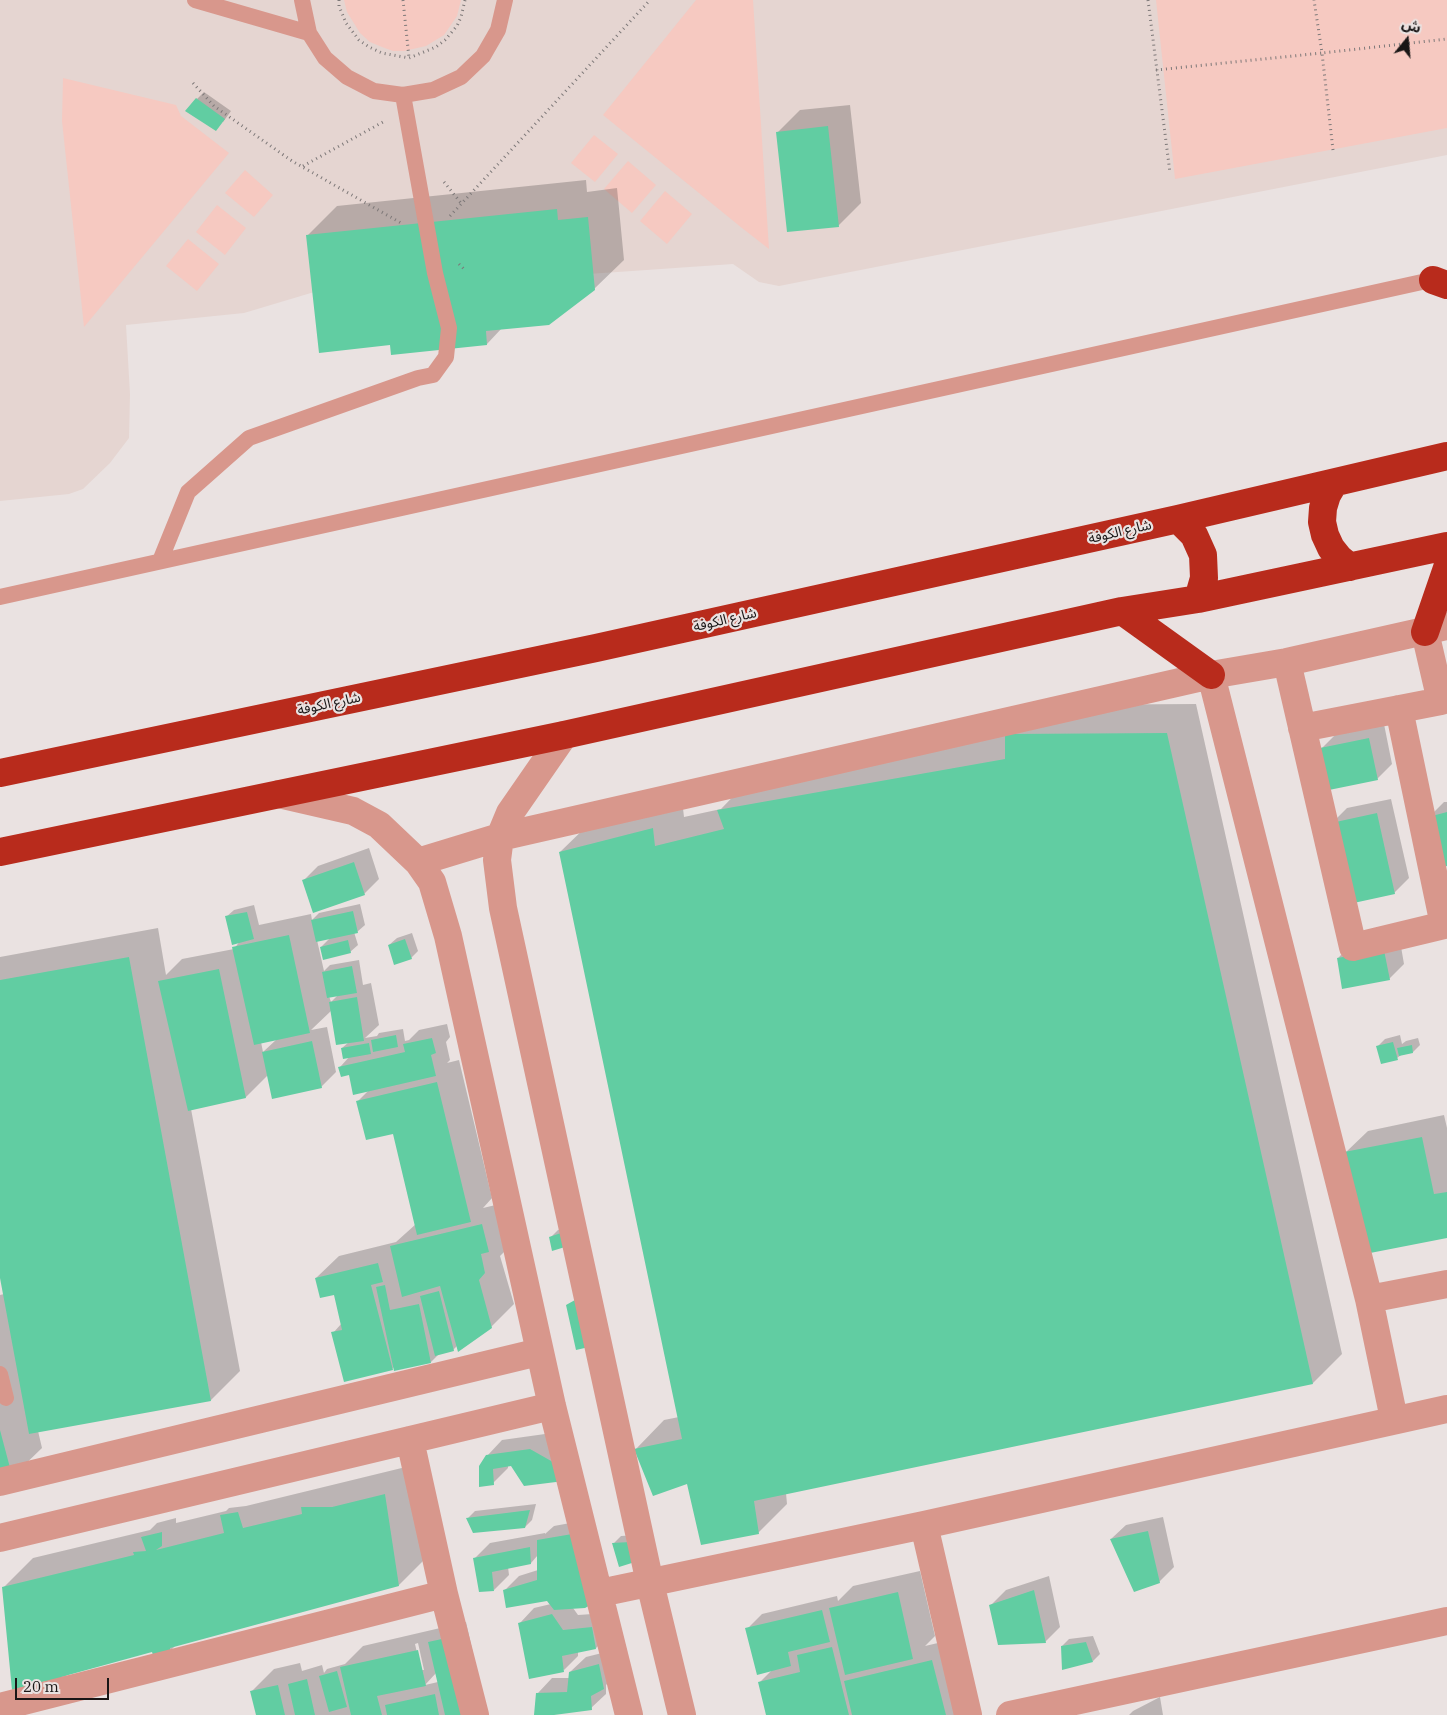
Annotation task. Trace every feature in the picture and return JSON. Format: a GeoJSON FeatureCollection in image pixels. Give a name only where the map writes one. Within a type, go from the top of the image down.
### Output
{"type":"FeatureCollection","features":[{"type":"Feature","properties":{"kind":"highway","name":"شارع الكوفة"},"geometry":{"type":"LineString","coordinates":[[0,773],[596,648],[1178,519],[1447,456]]}},
{"type":"Feature","properties":{"kind":"highway"},"geometry":{"type":"LineString","coordinates":[[1334,483],[1328,495],[1322,522],[1331,548],[1350,567]]}},
{"type":"Feature","properties":{"kind":"highway"},"geometry":{"type":"LineString","coordinates":[[1178,519],[1194,535],[1203,555],[1204,578],[1198,599]]}},
{"type":"Feature","properties":{"kind":"highway"},"geometry":{"type":"LineString","coordinates":[[0,852],[564,735],[1122,611],[1198,599],[1447,546]]}},
{"type":"Feature","properties":{"kind":"highway"},"geometry":{"type":"LineString","coordinates":[[1436,629],[1447,568]]}},
{"type":"Feature","properties":{"kind":"highway"},"geometry":{"type":"LineString","coordinates":[[1122,611],[1211,675]]}},
{"type":"Feature","properties":{"kind":"street"},"geometry":{"type":"LineString","coordinates":[[418,862],[500,837],[1211,675],[1287,662],[1436,629],[1441,701],[1302,728]]}},
{"type":"Feature","properties":{"kind":"street"},"geometry":{"type":"LineString","coordinates":[[1287,662],[1353,947],[1444,925],[1399,709]]}},
{"type":"Feature","properties":{"kind":"street"},"geometry":{"type":"LineString","coordinates":[[1211,675],[1369,1299],[1394,1420]]}},
{"type":"Feature","properties":{"kind":"street"},"geometry":{"type":"LineString","coordinates":[[564,735],[510,813],[500,837],[497,860],[503,908],[650,1583],[682,1715]]}},
{"type":"Feature","properties":{"kind":"street"},"geometry":{"type":"LineString","coordinates":[[279,794],[353,811],[379,825],[418,862],[432,882],[448,936],[539,1352],[629,1715]]}},
{"type":"Feature","properties":{"kind":"street"},"geometry":{"type":"LineString","coordinates":[[1369,1299],[1447,1284]]}},
{"type":"Feature","properties":{"kind":"street"},"geometry":{"type":"LineString","coordinates":[[0,1482],[539,1352]]}},
{"type":"Feature","properties":{"kind":"street"},"geometry":{"type":"LineString","coordinates":[[0,1538],[552,1406]]}},
{"type":"Feature","properties":{"kind":"street"},"geometry":{"type":"LineString","coordinates":[[600,1593],[924,1525],[1447,1409]]}},
{"type":"Feature","properties":{"kind":"street"},"geometry":{"type":"LineString","coordinates":[[410,1440],[444,1594],[475,1715]]}},
{"type":"Feature","properties":{"kind":"street"},"geometry":{"type":"LineString","coordinates":[[924,1525],[968,1715]]}},
{"type":"Feature","properties":{"kind":"street"},"geometry":{"type":"LineString","coordinates":[[0,1707],[444,1594]]}},
{"type":"Feature","properties":{"kind":"street"},"geometry":{"type":"LineString","coordinates":[[1010,1715],[1447,1621]]}},
{"type":"Feature","properties":{"kind":"lane"},"geometry":{"type":"LineString","coordinates":[[195,0],[310,33]]}},
{"type":"Feature","properties":{"kind":"lane"},"geometry":{"type":"LineString","coordinates":[[302,0],[310,33],[325,58],[347,78],[404,102],[461,77],[483,56],[498,30],[505,0]]}},
{"type":"Feature","properties":{"kind":"lane"},"geometry":{"type":"LineString","coordinates":[[160,560],[188,492],[249,438],[418,378],[433,375],[446,357],[449,328],[428,239],[404,102]]}},
{"type":"Feature","properties":{"kind":"lane"},"geometry":{"type":"LineString","coordinates":[[0,597],[160,560],[1442,280]]}},
{"type":"Feature","properties":{"kind":"lane"},"geometry":{"type":"LineString","coordinates":[[0,1374],[6,1398]]}},
{"type":"Feature","properties":{"kind":"path"},"geometry":{"type":"LineString","coordinates":[[338,0],[346,22],[359,40],[382,53],[409,58],[436,47],[445,40],[461,17],[466,0]]}},
{"type":"Feature","properties":{"kind":"path"},"geometry":{"type":"LineString","coordinates":[[403,0],[409,58]]}},
{"type":"Feature","properties":{"kind":"path"},"geometry":{"type":"LineString","coordinates":[[192,83],[214,106],[292,161],[428,239],[650,0]]}},
{"type":"Feature","properties":{"kind":"path"},"geometry":{"type":"LineString","coordinates":[[1148,0],[1170,173]]}},
{"type":"Feature","properties":{"kind":"path"},"geometry":{"type":"LineString","coordinates":[[1314,0],[1333,150]]}},
{"type":"Feature","properties":{"kind":"path"},"geometry":{"type":"LineString","coordinates":[[1156,70],[1447,39]]}},
{"type":"Feature","properties":{"kind":"path"},"geometry":{"type":"LineString","coordinates":[[303,166],[404,102]]}},
{"type":"Feature","properties":{"kind":"shaded area"},"geometry":{"type":"Polygon","coordinates":[[[0,0],[1447,0],[1447,155],[779,286],[759,282],[733,264],[560,276],[351,281],[244,313],[126,325],[130,394],[129,438],[110,463],[83,489],[69,494],[0,501],[0,0]]]}},
{"type":"Feature","properties":{"kind":"shaded area"},"geometry":{"type":"Polygon","coordinates":[[[344,0],[461,0],[457,16],[444,35],[426,46],[404,51],[393,51],[370,42],[360,33],[347,12],[344,0]]]}},
{"type":"Feature","properties":{"kind":"shaded area"},"geometry":{"type":"Polygon","coordinates":[[[696,0],[753,0],[769,249],[603,115],[696,0]]]}},
{"type":"Feature","properties":{"kind":"shaded area"},"geometry":{"type":"Polygon","coordinates":[[[1156,0],[1447,0],[1447,128],[1175,179],[1156,0]]]}},
{"type":"Feature","properties":{"kind":"shaded area"},"geometry":{"type":"Polygon","coordinates":[[[63,78],[176,105],[181,116],[229,153],[84,327],[62,121],[63,78]]]}},
{"type":"Feature","properties":{"kind":"shaded area"},"geometry":{"type":"Polygon","coordinates":[[[594,135],[618,154],[595,182],[571,163],[594,135]]]}},
{"type":"Feature","properties":{"kind":"shaded area"},"geometry":{"type":"Polygon","coordinates":[[[628,161],[656,185],[632,213],[604,189],[628,161]]]}},
{"type":"Feature","properties":{"kind":"shaded area"},"geometry":{"type":"Polygon","coordinates":[[[245,170],[273,195],[254,217],[225,193],[245,170]]]}},
{"type":"Feature","properties":{"kind":"shaded area"},"geometry":{"type":"Polygon","coordinates":[[[665,191],[692,214],[667,244],[640,221],[665,191]]]}},
{"type":"Feature","properties":{"kind":"shaded area"},"geometry":{"type":"Polygon","coordinates":[[[217,205],[246,228],[225,255],[196,232],[217,205]]]}},
{"type":"Feature","properties":{"kind":"shaded area"},"geometry":{"type":"Polygon","coordinates":[[[188,239],[219,264],[197,291],[166,266],[188,239]]]}},
{"type":"Feature","properties":{"kind":"building"},"geometry":{"type":"Polygon","coordinates":[[[196,98],[225,119],[216,131],[185,111],[196,98]]]}},
{"type":"Feature","properties":{"kind":"building"},"geometry":{"type":"Polygon","coordinates":[[[828,126],[839,227],[787,232],[776,132],[828,126]]]}},
{"type":"Feature","properties":{"kind":"building"},"geometry":{"type":"Polygon","coordinates":[[[557,209],[558,220],[588,217],[595,290],[549,325],[486,331],[487,345],[391,355],[390,345],[319,353],[306,235],[557,209]]]}},
{"type":"Feature","properties":{"kind":"building"},"geometry":{"type":"Polygon","coordinates":[[[1167,733],[1313,1384],[754,1501],[759,1534],[701,1545],[687,1484],[653,1496],[634,1449],[682,1439],[559,852],[653,828],[655,846],[724,829],[717,810],[1005,759],[1005,734],[1167,733]]]}},
{"type":"Feature","properties":{"kind":"building"},"geometry":{"type":"Polygon","coordinates":[[[1369,738],[1378,780],[1329,790],[1320,748],[1369,738]]]}},
{"type":"Feature","properties":{"kind":"building"},"geometry":{"type":"Polygon","coordinates":[[[1447,812],[1447,866],[1441,868],[1428,817],[1447,812]]]}},
{"type":"Feature","properties":{"kind":"building"},"geometry":{"type":"Polygon","coordinates":[[[1377,813],[1395,894],[1349,904],[1331,823],[1377,813]]]}},
{"type":"Feature","properties":{"kind":"building"},"geometry":{"type":"Polygon","coordinates":[[[354,862],[365,895],[313,913],[302,880],[354,862]]]}},
{"type":"Feature","properties":{"kind":"building"},"geometry":{"type":"Polygon","coordinates":[[[353,911],[358,933],[316,942],[311,920],[353,911]]]}},
{"type":"Feature","properties":{"kind":"building"},"geometry":{"type":"Polygon","coordinates":[[[247,912],[254,939],[232,945],[225,916],[247,912]]]}},
{"type":"Feature","properties":{"kind":"building"},"geometry":{"type":"Polygon","coordinates":[[[289,935],[310,1033],[254,1045],[232,947],[289,935]]]}},
{"type":"Feature","properties":{"kind":"building"},"geometry":{"type":"Polygon","coordinates":[[[405,939],[412,959],[394,965],[388,945],[405,939]]]}},
{"type":"Feature","properties":{"kind":"building"},"geometry":{"type":"Polygon","coordinates":[[[348,940],[351,953],[323,960],[320,947],[348,940]]]}},
{"type":"Feature","properties":{"kind":"building"},"geometry":{"type":"Polygon","coordinates":[[[1384,950],[1390,980],[1342,989],[1337,958],[1384,950]]]}},
{"type":"Feature","properties":{"kind":"building"},"geometry":{"type":"Polygon","coordinates":[[[129,957],[211,1401],[29,1434],[0,1278],[0,980],[129,957]]]}},
{"type":"Feature","properties":{"kind":"building"},"geometry":{"type":"Polygon","coordinates":[[[352,966],[357,993],[327,998],[322,972],[352,966]]]}},
{"type":"Feature","properties":{"kind":"building"},"geometry":{"type":"Polygon","coordinates":[[[219,969],[246,1098],[188,1111],[158,981],[219,969]]]}},
{"type":"Feature","properties":{"kind":"building"},"geometry":{"type":"Polygon","coordinates":[[[357,997],[364,1041],[336,1045],[329,1002],[357,997]]]}},
{"type":"Feature","properties":{"kind":"building"},"geometry":{"type":"Polygon","coordinates":[[[396,1035],[398,1047],[373,1052],[371,1040],[396,1035]]]}},
{"type":"Feature","properties":{"kind":"building"},"geometry":{"type":"Polygon","coordinates":[[[432,1038],[436,1053],[431,1055],[436,1076],[353,1095],[349,1075],[341,1077],[338,1067],[405,1052],[403,1044],[432,1038]]]}},
{"type":"Feature","properties":{"kind":"building"},"geometry":{"type":"Polygon","coordinates":[[[312,1041],[322,1088],[272,1099],[262,1052],[312,1041]]]}},
{"type":"Feature","properties":{"kind":"building"},"geometry":{"type":"Polygon","coordinates":[[[1393,1042],[1398,1060],[1381,1064],[1376,1046],[1393,1042]]]}},
{"type":"Feature","properties":{"kind":"building"},"geometry":{"type":"Polygon","coordinates":[[[369,1043],[371,1054],[343,1059],[341,1048],[369,1043]]]}},
{"type":"Feature","properties":{"kind":"building"},"geometry":{"type":"Polygon","coordinates":[[[1412,1045],[1413,1053],[1399,1056],[1397,1048],[1412,1045]]]}},
{"type":"Feature","properties":{"kind":"building"},"geometry":{"type":"Polygon","coordinates":[[[437,1082],[471,1222],[417,1235],[393,1134],[366,1140],[356,1101],[437,1082]]]}},
{"type":"Feature","properties":{"kind":"building"},"geometry":{"type":"Polygon","coordinates":[[[1422,1137],[1434,1194],[1447,1192],[1447,1238],[1365,1254],[1344,1152],[1422,1137]]]}},
{"type":"Feature","properties":{"kind":"building"},"geometry":{"type":"Polygon","coordinates":[[[482,1224],[489,1252],[481,1254],[485,1273],[479,1280],[492,1328],[458,1352],[440,1286],[402,1297],[390,1246],[482,1224]]]}},
{"type":"Feature","properties":{"kind":"building"},"geometry":{"type":"Polygon","coordinates":[[[561,1233],[565,1247],[552,1251],[549,1237],[561,1233]]]}},
{"type":"Feature","properties":{"kind":"building"},"geometry":{"type":"Polygon","coordinates":[[[378,1263],[383,1282],[371,1285],[393,1370],[344,1382],[331,1332],[342,1330],[334,1295],[320,1298],[315,1278],[378,1263]]]}},
{"type":"Feature","properties":{"kind":"building"},"geometry":{"type":"Polygon","coordinates":[[[385,1285],[390,1310],[419,1304],[431,1363],[394,1371],[376,1287],[385,1285]]]}},
{"type":"Feature","properties":{"kind":"building"},"geometry":{"type":"Polygon","coordinates":[[[439,1291],[454,1351],[435,1356],[420,1296],[439,1291]]]}},
{"type":"Feature","properties":{"kind":"building"},"geometry":{"type":"Polygon","coordinates":[[[575,1300],[589,1347],[576,1350],[566,1305],[575,1300]]]}},
{"type":"Feature","properties":{"kind":"building"},"geometry":{"type":"Polygon","coordinates":[[[0,1430],[13,1479],[0,1482],[0,1430]]]}},
{"type":"Feature","properties":{"kind":"building"},"geometry":{"type":"Polygon","coordinates":[[[530,1449],[560,1466],[564,1481],[524,1486],[511,1466],[493,1469],[494,1485],[479,1487],[479,1466],[486,1455],[530,1449]]]}},
{"type":"Feature","properties":{"kind":"building"},"geometry":{"type":"Polygon","coordinates":[[[385,1494],[399,1586],[170,1648],[170,1652],[153,1655],[152,1652],[61,1677],[63,1682],[46,1681],[12,1690],[2,1587],[134,1555],[133,1552],[146,1551],[141,1537],[162,1532],[162,1546],[156,1550],[224,1533],[220,1515],[238,1512],[243,1528],[302,1514],[301,1507],[332,1507],[385,1494]]]}},
{"type":"Feature","properties":{"kind":"building"},"geometry":{"type":"Polygon","coordinates":[[[530,1510],[525,1528],[473,1533],[466,1518],[530,1510]]]}},
{"type":"Feature","properties":{"kind":"building"},"geometry":{"type":"Polygon","coordinates":[[[1148,1531],[1160,1583],[1134,1592],[1110,1539],[1148,1531]]]}},
{"type":"Feature","properties":{"kind":"building"},"geometry":{"type":"Polygon","coordinates":[[[578,1533],[596,1602],[585,1608],[554,1610],[547,1601],[506,1608],[503,1590],[537,1580],[537,1540],[578,1533]]]}},
{"type":"Feature","properties":{"kind":"building"},"geometry":{"type":"Polygon","coordinates":[[[630,1542],[635,1562],[619,1567],[612,1543],[630,1542]]]}},
{"type":"Feature","properties":{"kind":"building"},"geometry":{"type":"Polygon","coordinates":[[[530,1547],[531,1564],[492,1572],[494,1591],[479,1592],[473,1558],[530,1547]]]}},
{"type":"Feature","properties":{"kind":"building"},"geometry":{"type":"Polygon","coordinates":[[[1034,1590],[1046,1643],[998,1645],[989,1605],[1034,1590]]]}},
{"type":"Feature","properties":{"kind":"building"},"geometry":{"type":"Polygon","coordinates":[[[898,1592],[913,1659],[845,1675],[829,1608],[898,1592]]]}},
{"type":"Feature","properties":{"kind":"building"},"geometry":{"type":"Polygon","coordinates":[[[822,1610],[830,1642],[788,1652],[791,1666],[757,1675],[745,1628],[822,1610]]]}},
{"type":"Feature","properties":{"kind":"building"},"geometry":{"type":"Polygon","coordinates":[[[552,1614],[563,1630],[592,1627],[596,1649],[562,1656],[564,1672],[529,1679],[518,1623],[552,1614]]]}},
{"type":"Feature","properties":{"kind":"building"},"geometry":{"type":"Polygon","coordinates":[[[451,1637],[469,1715],[445,1715],[428,1642],[451,1637]]]}},
{"type":"Feature","properties":{"kind":"building"},"geometry":{"type":"Polygon","coordinates":[[[1086,1642],[1093,1662],[1062,1670],[1061,1646],[1086,1642]]]}},
{"type":"Feature","properties":{"kind":"building"},"geometry":{"type":"Polygon","coordinates":[[[832,1647],[849,1715],[766,1715],[758,1682],[800,1672],[797,1655],[832,1647]]]}},
{"type":"Feature","properties":{"kind":"building"},"geometry":{"type":"Polygon","coordinates":[[[418,1650],[426,1686],[377,1696],[382,1715],[351,1715],[340,1667],[418,1650]]]}},
{"type":"Feature","properties":{"kind":"building"},"geometry":{"type":"Polygon","coordinates":[[[932,1660],[946,1715],[852,1715],[844,1681],[932,1660]]]}},
{"type":"Feature","properties":{"kind":"building"},"geometry":{"type":"Polygon","coordinates":[[[599,1664],[604,1689],[591,1696],[592,1710],[554,1715],[534,1715],[536,1693],[567,1692],[569,1672],[599,1664]]]}},
{"type":"Feature","properties":{"kind":"building"},"geometry":{"type":"Polygon","coordinates":[[[337,1671],[347,1707],[329,1712],[319,1676],[337,1671]]]}},
{"type":"Feature","properties":{"kind":"building"},"geometry":{"type":"Polygon","coordinates":[[[307,1679],[315,1715],[295,1715],[288,1684],[307,1679]]]}},
{"type":"Feature","properties":{"kind":"building"},"geometry":{"type":"Polygon","coordinates":[[[278,1685],[285,1715],[256,1715],[250,1691],[278,1685]]]}},
{"type":"Feature","properties":{"kind":"building"},"geometry":{"type":"Polygon","coordinates":[[[435,1694],[439,1715],[387,1715],[385,1705],[435,1694]]]}}]}
